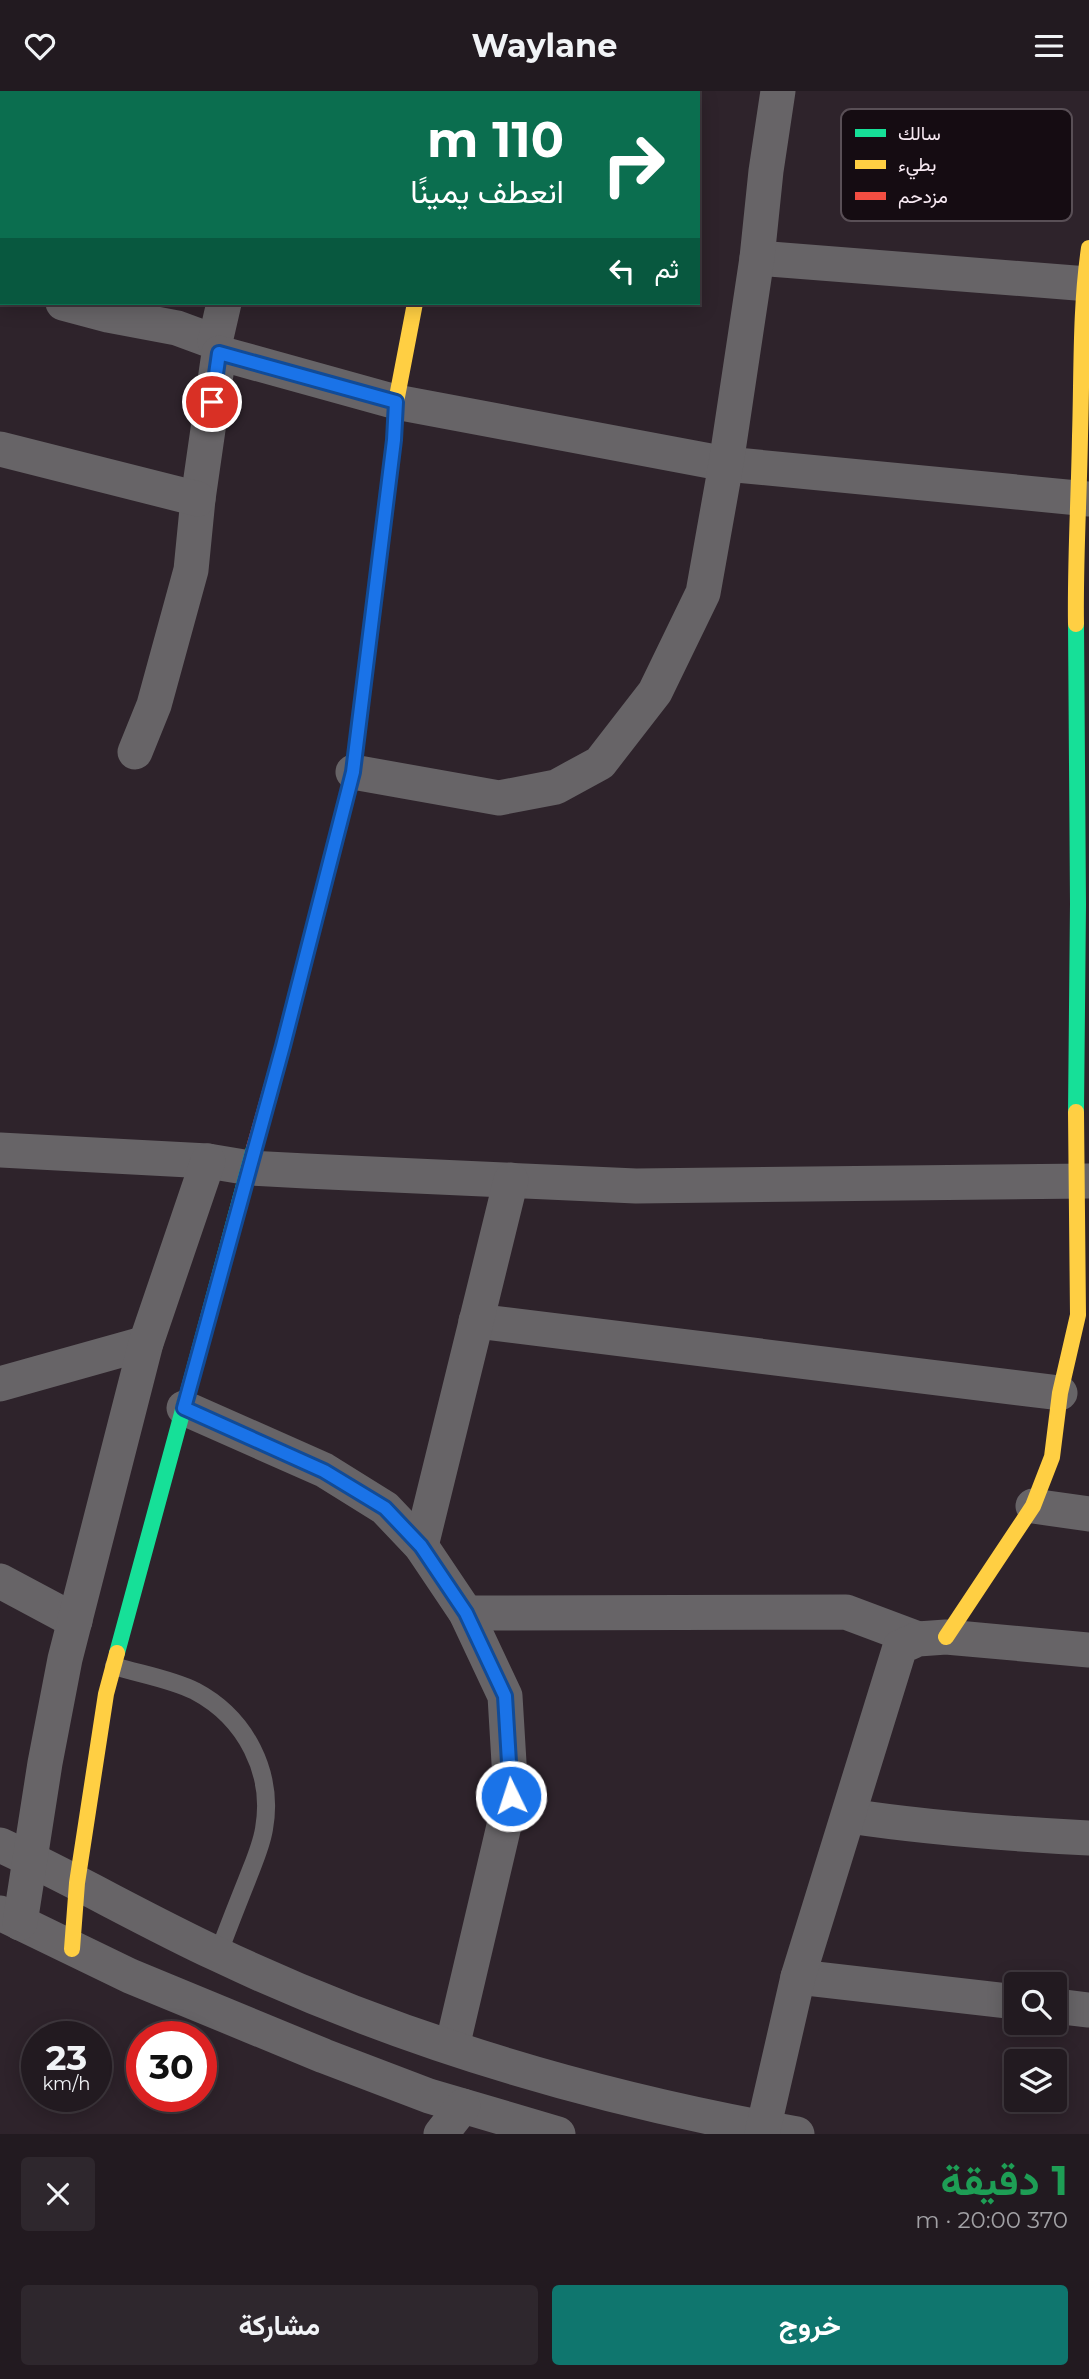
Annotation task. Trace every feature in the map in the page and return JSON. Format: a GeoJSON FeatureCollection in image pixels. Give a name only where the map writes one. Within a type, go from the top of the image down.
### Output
{"type":"FeatureCollection","features":[{"type":"Feature","properties":{"kind":"street"},"geometry":{"type":"LineString","coordinates":[[353,772],[499,798],[555,787],[600,763],[655,692],[703,593],[726,464],[757,258],[778,91]]}},
{"type":"Feature","properties":{"kind":"street"},"geometry":{"type":"LineString","coordinates":[[15,1852],[218,1955],[353,2013],[580,2087],[774,2132],[798,1977],[900,1647],[932,1638],[1033,1506],[1052,1457],[1060,1393],[1084,1316],[1083,904],[1075,566],[1084,499],[1086,284],[1089,248]]}},
{"type":"Feature","properties":{"kind":"street"},"geometry":{"type":"LineString","coordinates":[[757,258],[1086,284]]}},
{"type":"Feature","properties":{"kind":"street"},"geometry":{"type":"LineString","coordinates":[[70,305],[108,315],[177,327],[217,348],[396,402],[726,464],[1084,499]]}},
{"type":"Feature","properties":{"kind":"street"},"geometry":{"type":"LineString","coordinates":[[135,752],[154,705],[191,570],[224,305]]}},
{"type":"Feature","properties":{"kind":"street"},"geometry":{"type":"LineString","coordinates":[[72,1949],[77,1883],[106,1693],[234,1218],[250,1168],[353,772],[394,440],[396,402],[415,305]]}},
{"type":"Feature","properties":{"kind":"street"},"geometry":{"type":"LineString","coordinates":[[0,449],[198,499]]}},
{"type":"Feature","properties":{"kind":"street"},"geometry":{"type":"LineString","coordinates":[[0,1150],[208,1161],[250,1168],[636,1186],[1082,1181]]}},
{"type":"Feature","properties":{"kind":"street"},"geometry":{"type":"LineString","coordinates":[[208,1161],[146,1343],[65,1659],[45,1763],[15,1852],[10,1918],[130,1976],[324,2056],[463,2106],[558,2134]]}},
{"type":"Feature","properties":{"kind":"street"},"geometry":{"type":"LineString","coordinates":[[421,1546],[511,1180]]}},
{"type":"Feature","properties":{"kind":"street"},"geometry":{"type":"LineString","coordinates":[[476,1321],[1060,1393]]}},
{"type":"Feature","properties":{"kind":"street"},"geometry":{"type":"LineString","coordinates":[[0,1384],[146,1343]]}},
{"type":"Feature","properties":{"kind":"street"},"geometry":{"type":"LineString","coordinates":[[184,1408],[324,1471],[385,1508],[421,1546],[466,1613],[505,1696],[511,1796],[452,2047]]}},
{"type":"Feature","properties":{"kind":"street"},"geometry":{"type":"LineString","coordinates":[[1033,1506],[1089,1514]]}},
{"type":"Feature","properties":{"kind":"street"},"geometry":{"type":"LineString","coordinates":[[0,1581],[75,1621]]}},
{"type":"Feature","properties":{"kind":"street"},"geometry":{"type":"LineString","coordinates":[[466,1613],[846,1612],[932,1638],[1089,1650]]}},
{"type":"Feature","properties":{"kind":"street"},"geometry":{"type":"LineString","coordinates":[[849,1816],[958,1829],[1089,1838]]}},
{"type":"Feature","properties":{"kind":"street"},"geometry":{"type":"LineString","coordinates":[[798,1977],[1004,2001]]}},
{"type":"Feature","properties":{"kind":"street"},"geometry":{"type":"LineString","coordinates":[[1067,2007],[1089,2010]]}},
{"type":"Feature","properties":{"kind":"street"},"geometry":{"type":"LineString","coordinates":[[441,2134],[463,2106]]}},
{"type":"Feature","properties":{"kind":"lane"},"geometry":{"type":"LineString","coordinates":[[114,1666],[193,1690],[212,1701],[242,1730],[261,1768],[266,1789],[264,1831],[218,1955]]}},
{"type":"Feature","properties":{"kind":"traffic: fast"},"geometry":{"type":"LineString","coordinates":[[1076,624],[1076,1112]]}},
{"type":"Feature","properties":{"kind":"traffic: fast"},"geometry":{"type":"LineString","coordinates":[[117,1653],[254,1148]]}},
{"type":"Feature","properties":{"kind":"traffic: slow"},"geometry":{"type":"LineString","coordinates":[[1076,624],[1082,342],[1089,248]]}},
{"type":"Feature","properties":{"kind":"traffic: slow"},"geometry":{"type":"LineString","coordinates":[[356,749],[394,440],[396,402],[415,305]]}},
{"type":"Feature","properties":{"kind":"traffic: slow"},"geometry":{"type":"LineString","coordinates":[[946,1637],[1033,1506],[1052,1457],[1060,1393],[1078,1315],[1076,1112]]}},
{"type":"Feature","properties":{"kind":"traffic: slow"},"geometry":{"type":"LineString","coordinates":[[72,1949],[77,1883],[106,1694],[117,1653]]}},
{"type":"Feature","properties":{"kind":"traffic: jam"},"geometry":{"type":"LineString","coordinates":[[254,1148],[283,1046],[353,772],[356,749]]}},
{"type":"Feature","properties":{"kind":"route"},"geometry":{"type":"LineString","coordinates":[[212,402],[219,353],[396,402],[394,440],[353,772],[283,1046],[184,1408],[324,1471],[385,1508],[421,1546],[466,1613],[505,1696],[511,1796]]}}]}
